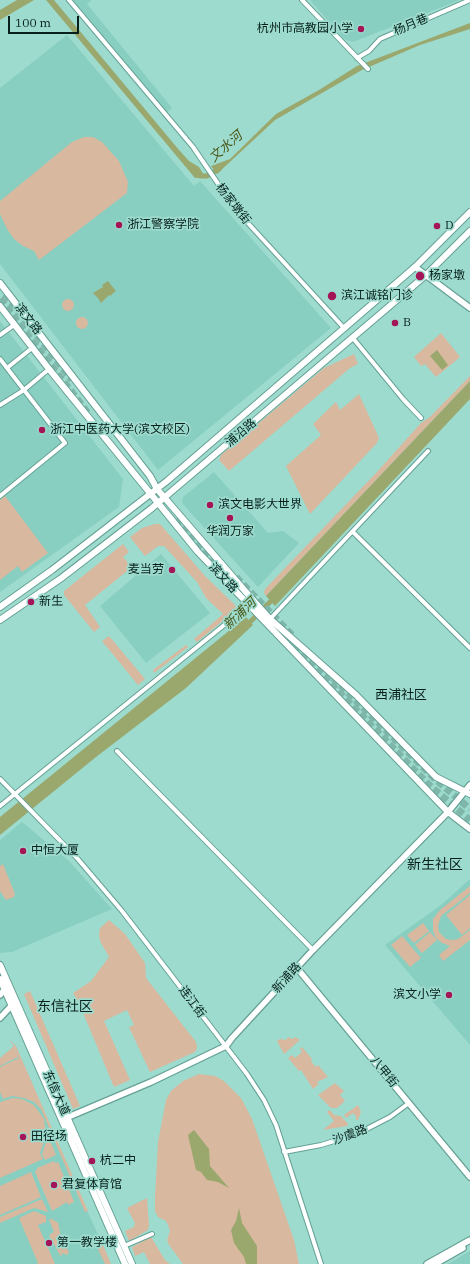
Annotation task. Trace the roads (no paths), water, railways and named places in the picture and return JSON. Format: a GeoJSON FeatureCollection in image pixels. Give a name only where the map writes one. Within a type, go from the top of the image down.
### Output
{"type":"FeatureCollection","features":[{"type":"Feature","properties":{"kind":"main road","name":"浦沿路"},"geometry":{"type":"LineString","coordinates":[[150,494],[415,267],[470,212]]}},
{"type":"Feature","properties":{"kind":"main road","name":"浦沿路"},"geometry":{"type":"LineString","coordinates":[[0,620],[60,579],[158,503],[425,276],[470,232]]}},
{"type":"Feature","properties":{"kind":"main road","name":"滨文路"},"geometry":{"type":"LineString","coordinates":[[0,283],[150,476],[157,489],[251,602],[448,812],[470,829]]}},
{"type":"Feature","properties":{"kind":"main road","name":"滨文路"},"geometry":{"type":"LineString","coordinates":[[0,306],[32,348],[198,552],[244,600],[251,602]]}},
{"type":"Feature","properties":{"kind":"main road"},"geometry":{"type":"LineString","coordinates":[[0,607],[52,570],[150,494]]}},
{"type":"Feature","properties":{"kind":"main road","name":"滨文路"},"geometry":{"type":"LineString","coordinates":[[268,621],[356,695],[436,777],[470,794]]}},
{"type":"Feature","properties":{"kind":"main road","name":"东信大道"},"geometry":{"type":"LineString","coordinates":[[0,965],[7,988],[132,1264]]}},
{"type":"Feature","properties":{"kind":"main road","name":"东信大道"},"geometry":{"type":"LineString","coordinates":[[0,979],[7,988]]}},
{"type":"Feature","properties":{"kind":"main road","name":"东信大道"},"geometry":{"type":"LineString","coordinates":[[14,1003],[125,1264]]}},
{"type":"Feature","properties":{"kind":"street","name":"杨家墩街"},"geometry":{"type":"LineString","coordinates":[[69,0],[193,147],[215,182],[236,210],[344,328]]}},
{"type":"Feature","properties":{"kind":"street"},"geometry":{"type":"LineString","coordinates":[[302,0],[368,69]]}},
{"type":"Feature","properties":{"kind":"street","name":"杨月巷"},"geometry":{"type":"LineString","coordinates":[[358,58],[369,51],[380,39],[470,0]]}},
{"type":"Feature","properties":{"kind":"street"},"geometry":{"type":"LineString","coordinates":[[415,267],[425,276],[470,308]]}},
{"type":"Feature","properties":{"kind":"street"},"geometry":{"type":"LineString","coordinates":[[0,336],[14,325]]}},
{"type":"Feature","properties":{"kind":"street"},"geometry":{"type":"LineString","coordinates":[[352,337],[403,399],[421,418]]}},
{"type":"Feature","properties":{"kind":"street"},"geometry":{"type":"LineString","coordinates":[[7,368],[32,348]]}},
{"type":"Feature","properties":{"kind":"street"},"geometry":{"type":"LineString","coordinates":[[0,359],[65,443],[0,496]]}},
{"type":"Feature","properties":{"kind":"street"},"geometry":{"type":"LineString","coordinates":[[0,405],[24,390],[49,369]]}},
{"type":"Feature","properties":{"kind":"street"},"geometry":{"type":"LineString","coordinates":[[268,621],[428,451]]}},
{"type":"Feature","properties":{"kind":"street"},"geometry":{"type":"LineString","coordinates":[[353,532],[469,644]]}},
{"type":"Feature","properties":{"kind":"street"},"geometry":{"type":"LineString","coordinates":[[0,806],[16,795],[251,602]]}},
{"type":"Feature","properties":{"kind":"street"},"geometry":{"type":"LineString","coordinates":[[117,751],[313,950]]}},
{"type":"Feature","properties":{"kind":"street","name":"连江街"},"geometry":{"type":"LineString","coordinates":[[0,779],[33,811],[122,911],[226,1046],[264,1100],[276,1125],[321,1264]]}},
{"type":"Feature","properties":{"kind":"street","name":"新浦路"},"geometry":{"type":"LineString","coordinates":[[66,1118],[151,1082],[226,1046],[313,950],[448,812],[464,790],[470,785]]}},
{"type":"Feature","properties":{"kind":"street","name":"八甲街"},"geometry":{"type":"LineString","coordinates":[[297,968],[470,1177]]}},
{"type":"Feature","properties":{"kind":"street"},"geometry":{"type":"LineString","coordinates":[[0,995],[7,988]]}},
{"type":"Feature","properties":{"kind":"street"},"geometry":{"type":"LineString","coordinates":[[0,1018],[14,1003]]}},
{"type":"Feature","properties":{"kind":"street","name":"沙虞路"},"geometry":{"type":"LineString","coordinates":[[284,1152],[322,1145],[357,1134],[390,1117],[409,1103]]}},
{"type":"Feature","properties":{"kind":"street"},"geometry":{"type":"LineString","coordinates":[[124,1246],[152,1234]]}},
{"type":"Feature","properties":{"kind":"street"},"geometry":{"type":"LineString","coordinates":[[427,1264],[470,1240]]}},
{"type":"Feature","properties":{"kind":"street"},"geometry":{"type":"LineString","coordinates":[[435,1264],[470,1244]]}},
{"type":"Feature","properties":{"kind":"waterway","name":"文水河"},"geometry":{"type":"LineString","coordinates":[[200,176],[207,176],[219,169]]}},
{"type":"Feature","properties":{"kind":"waterway","name":"新浦河"},"geometry":{"type":"LineString","coordinates":[[246,626],[274,598]]}},
{"type":"Feature","properties":{"kind":"tunnel"},"geometry":{"type":"LineString","coordinates":[[5,294],[72,380]]}},
{"type":"Feature","properties":{"kind":"tunnel"},"geometry":{"type":"LineString","coordinates":[[0,299],[88,413]]}},
{"type":"Feature","properties":{"kind":"tunnel"},"geometry":{"type":"LineString","coordinates":[[175,520],[237,585]]}},
{"type":"Feature","properties":{"kind":"tunnel"},"geometry":{"type":"LineString","coordinates":[[236,577],[293,636]]}},
{"type":"Feature","properties":{"kind":"tunnel"},"geometry":{"type":"LineString","coordinates":[[280,631],[428,784],[470,820]]}},
{"type":"Feature","properties":{"kind":"tunnel"},"geometry":{"type":"LineString","coordinates":[[333,678],[434,778],[470,809]]}},
{"type":"Feature","properties":{"kind":"place","name":"杭州市高教园小学"},"geometry":{"type":"Point","coordinates":[361,29]}},
{"type":"Feature","properties":{"kind":"place","name":"浙江警察学院"},"geometry":{"type":"Point","coordinates":[119,225]}},
{"type":"Feature","properties":{"kind":"place","name":"D"},"geometry":{"type":"Point","coordinates":[437,226]}},
{"type":"Feature","properties":{"kind":"place","name":"杨家墩"},"geometry":{"type":"Point","coordinates":[420,276]}},
{"type":"Feature","properties":{"kind":"place","name":"滨江诚铭门诊"},"geometry":{"type":"Point","coordinates":[332,296]}},
{"type":"Feature","properties":{"kind":"place","name":"B"},"geometry":{"type":"Point","coordinates":[395,323]}},
{"type":"Feature","properties":{"kind":"place","name":"浙江中医药大学(滨文校区)"},"geometry":{"type":"Point","coordinates":[42,430]}},
{"type":"Feature","properties":{"kind":"place","name":"滨文电影大世界"},"geometry":{"type":"Point","coordinates":[210,505]}},
{"type":"Feature","properties":{"kind":"place","name":"华润万家"},"geometry":{"type":"Point","coordinates":[230,518]}},
{"type":"Feature","properties":{"kind":"place","name":"麦当劳"},"geometry":{"type":"Point","coordinates":[172,570]}},
{"type":"Feature","properties":{"kind":"place","name":"新生"},"geometry":{"type":"Point","coordinates":[31,602]}},
{"type":"Feature","properties":{"kind":"place","name":"中恒大厦"},"geometry":{"type":"Point","coordinates":[23,851]}},
{"type":"Feature","properties":{"kind":"place","name":"滨文小学"},"geometry":{"type":"Point","coordinates":[449,995]}},
{"type":"Feature","properties":{"kind":"place","name":"田径场"},"geometry":{"type":"Point","coordinates":[23,1137]}},
{"type":"Feature","properties":{"kind":"place","name":"杭二中"},"geometry":{"type":"Point","coordinates":[92,1161]}},
{"type":"Feature","properties":{"kind":"place","name":"君复体育馆"},"geometry":{"type":"Point","coordinates":[54,1185]}},
{"type":"Feature","properties":{"kind":"place","name":"第一教学楼"},"geometry":{"type":"Point","coordinates":[49,1243]}},
{"type":"Feature","properties":{"kind":"district","name":"西浦社区"},"geometry":{"type":"Point","coordinates":[401,695]}},
{"type":"Feature","properties":{"kind":"district","name":"新生社区"},"geometry":{"type":"Point","coordinates":[435,865]}},
{"type":"Feature","properties":{"kind":"district","name":"东信社区"},"geometry":{"type":"Point","coordinates":[65,1007]}}]}
